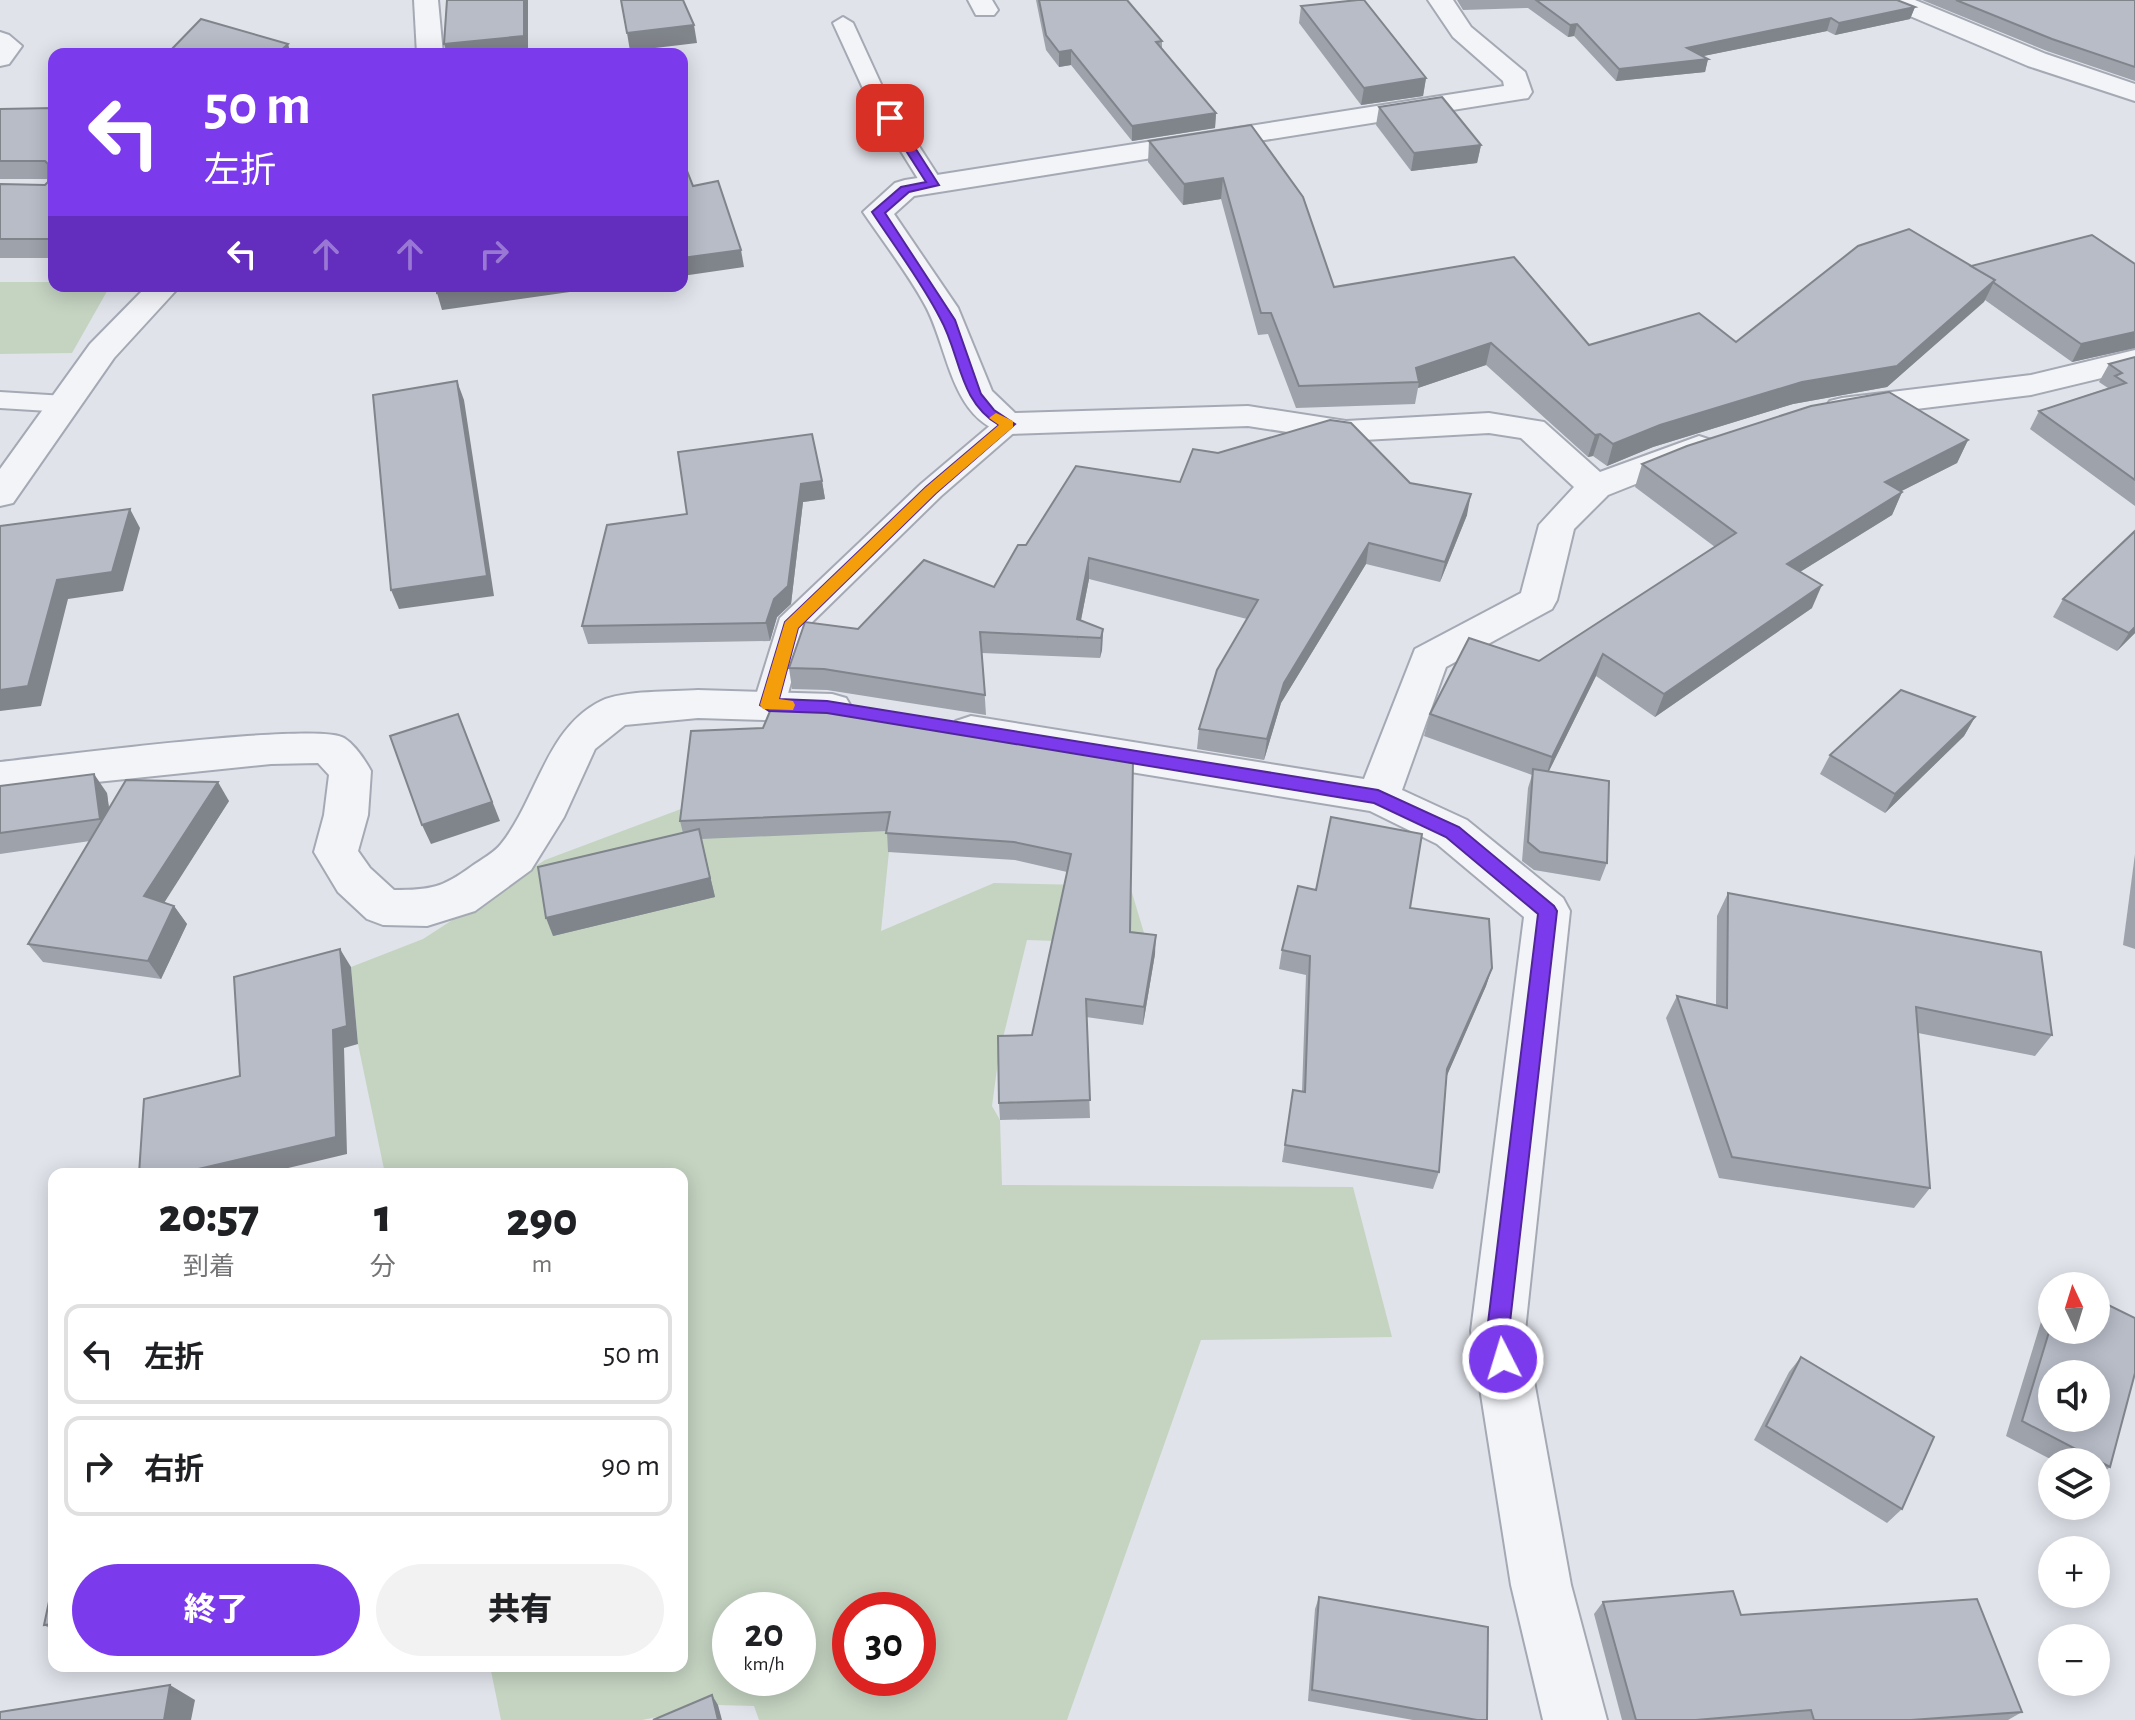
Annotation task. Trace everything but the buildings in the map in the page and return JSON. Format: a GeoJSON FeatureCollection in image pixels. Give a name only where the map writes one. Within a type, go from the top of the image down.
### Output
{"type":"FeatureCollection","features":[{"type":"Feature","properties":{"kind":"street"},"geometry":{"type":"LineString","coordinates":[[426,0],[430,48]]}},
{"type":"Feature","properties":{"kind":"street"},"geometry":{"type":"LineString","coordinates":[[1440,0],[1462,32],[1516,78],[1518,92],[905,189],[878,212],[948,320],[975,394],[989,413],[1008,424],[1248,416],[1346,431],[1489,423],[1532,429],[1595,487]]}},
{"type":"Feature","properties":{"kind":"street"},"geometry":{"type":"LineString","coordinates":[[1893,0],[2037,60],[2135,93]]}},
{"type":"Feature","properties":{"kind":"street"},"geometry":{"type":"LineString","coordinates":[[0,40],[9,46],[0,58]]}},
{"type":"Feature","properties":{"kind":"street"},"geometry":{"type":"LineString","coordinates":[[0,495],[102,351],[158,292]]}},
{"type":"Feature","properties":{"kind":"street"},"geometry":{"type":"LineString","coordinates":[[1810,414],[1873,402],[2031,385],[2135,360]]}},
{"type":"Feature","properties":{"kind":"street"},"geometry":{"type":"LineString","coordinates":[[1378,797],[1429,659],[1538,600],[1557,525],[1595,487],[1666,458],[1737,435]]}},
{"type":"Feature","properties":{"kind":"street"},"geometry":{"type":"LineString","coordinates":[[0,777],[271,749],[329,748],[350,771],[346,815],[336,852],[354,880],[383,907],[427,908],[459,899],[515,858],[542,817],[579,740],[615,711],[698,704],[769,705],[827,707],[873,715]]}},
{"type":"Feature","properties":{"kind":"street"},"geometry":{"type":"LineString","coordinates":[[936,725],[1378,797],[1452,832],[1547,911],[1498,1331],[1541,1585],[1575,1720]]}},
{"type":"Feature","properties":{"kind":"lane"},"geometry":{"type":"LineString","coordinates":[[843,23],[876,95],[933,185]]}},
{"type":"Feature","properties":{"kind":"lane"},"geometry":{"type":"LineString","coordinates":[[0,400],[65,404]]}},
{"type":"Feature","properties":{"kind":"lane"},"geometry":{"type":"LineString","coordinates":[[769,705],[791,625],[931,490],[1008,424]]}},
{"type":"Feature","properties":{"kind":"green space"},"geometry":{"type":"Polygon","coordinates":[[[0,282],[48,282],[48,292],[107,292],[72,353],[0,354],[0,282]]]}},
{"type":"Feature","properties":{"kind":"green space"},"geometry":{"type":"Polygon","coordinates":[[[689,806],[891,831],[881,931],[994,883],[1130,886],[1144,933],[1057,941],[1027,940],[999,1054],[992,1106],[1000,1120],[1002,1185],[1353,1187],[1392,1337],[1201,1340],[1067,1720],[759,1720],[754,1706],[718,1705],[642,1720],[501,1720],[491,1672],[688,1672],[688,1168],[384,1168],[358,1044],[351,967],[423,939],[545,860],[689,806]]]}},
{"type":"Feature","properties":{"kind":"slow traffic"},"geometry":{"type":"LineString","coordinates":[[787,705],[769,705],[791,625],[931,490],[1008,424],[996,418]]}},
{"type":"Feature","properties":{"kind":"route"},"geometry":{"type":"LineString","coordinates":[[890,118],[933,185],[905,189],[878,212],[948,320],[975,394],[989,413],[1008,424],[931,490],[791,625],[769,705],[827,707],[1378,797],[1452,832],[1547,911],[1498,1331],[1503,1359]]}}]}
